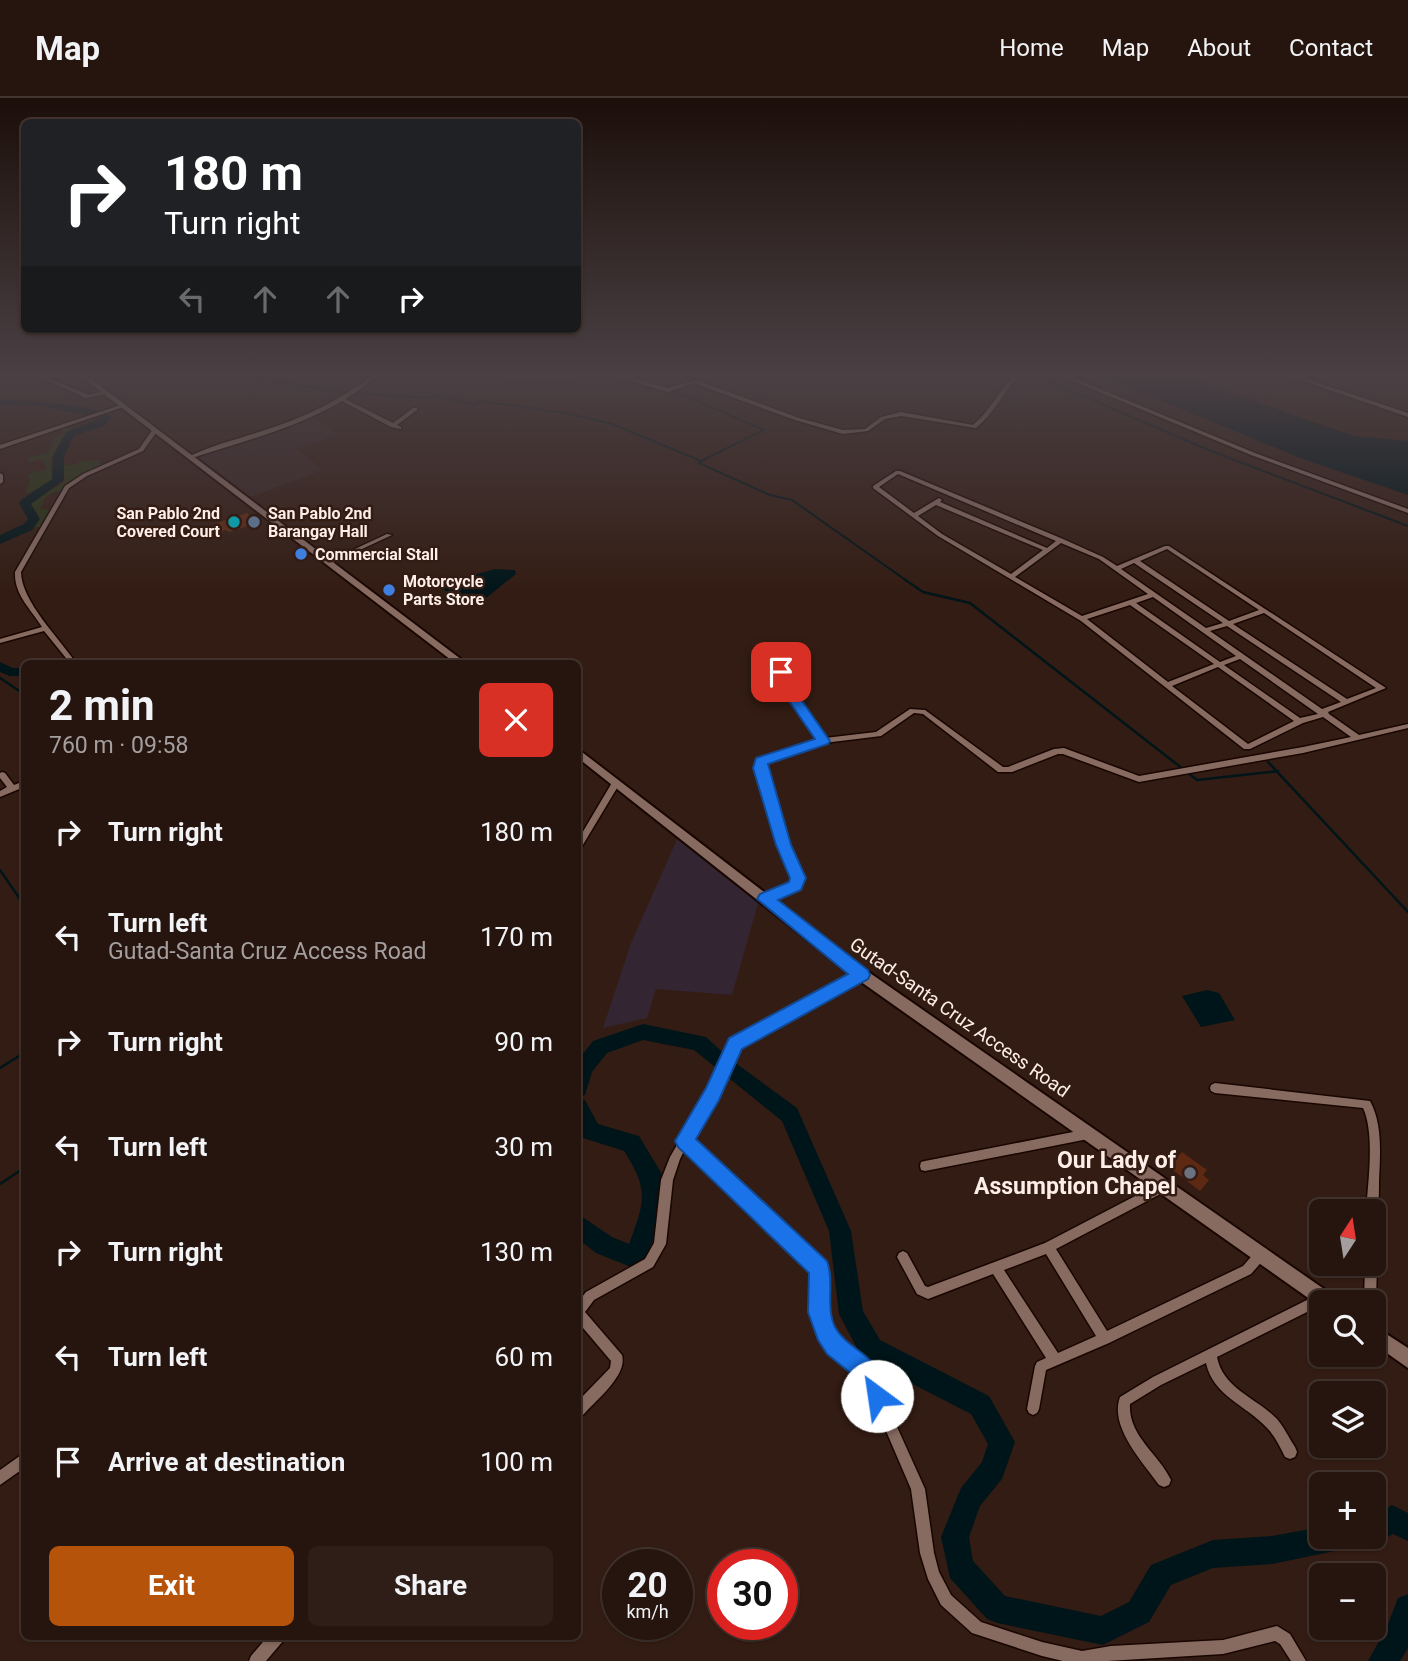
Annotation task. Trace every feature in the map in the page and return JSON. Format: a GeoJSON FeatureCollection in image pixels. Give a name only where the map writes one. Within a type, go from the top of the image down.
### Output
{"type":"FeatureCollection","features":[{"type":"Feature","properties":{"kind":"main road"},"geometry":{"type":"LineString","coordinates":[[181,448],[457,660]]}},
{"type":"Feature","properties":{"kind":"main road","name":"Gutad-Santa Cruz Access Road"},"geometry":{"type":"LineString","coordinates":[[581,755],[862,975],[1311,1290]]}},
{"type":"Feature","properties":{"kind":"main road"},"geometry":{"type":"LineString","coordinates":[[1386,1343],[1408,1359]]}},
{"type":"Feature","properties":{"kind":"street"},"geometry":{"type":"LineString","coordinates":[[71,660],[17,583],[24,558],[67,486],[142,448]]}},
{"type":"Feature","properties":{"kind":"street"},"geometry":{"type":"LineString","coordinates":[[192,456],[216,448]]}},
{"type":"Feature","properties":{"kind":"street"},"geometry":{"type":"LineString","coordinates":[[1238,448],[1408,511]]}},
{"type":"Feature","properties":{"kind":"street"},"geometry":{"type":"LineString","coordinates":[[1116,569],[1167,548],[1382,688],[1323,713],[1299,721],[1247,747],[1081,619],[913,516],[875,489],[876,485],[898,472],[1097,556],[1323,713],[1358,738]]}},
{"type":"Feature","properties":{"kind":"street"},"geometry":{"type":"LineString","coordinates":[[0,475],[0,482]]}},
{"type":"Feature","properties":{"kind":"street"},"geometry":{"type":"LineString","coordinates":[[913,516],[949,494]]}},
{"type":"Feature","properties":{"kind":"street"},"geometry":{"type":"LineString","coordinates":[[935,502],[1047,550]]}},
{"type":"Feature","properties":{"kind":"street"},"geometry":{"type":"LineString","coordinates":[[330,562],[389,535]]}},
{"type":"Feature","properties":{"kind":"street"},"geometry":{"type":"LineString","coordinates":[[1011,577],[1060,540]]}},
{"type":"Feature","properties":{"kind":"street"},"geometry":{"type":"LineString","coordinates":[[1135,561],[1346,702]]}},
{"type":"Feature","properties":{"kind":"street"},"geometry":{"type":"LineString","coordinates":[[1081,619],[1153,595]]}},
{"type":"Feature","properties":{"kind":"street"},"geometry":{"type":"LineString","coordinates":[[1130,602],[1299,721]]}},
{"type":"Feature","properties":{"kind":"street"},"geometry":{"type":"LineString","coordinates":[[1205,631],[1264,611]]}},
{"type":"Feature","properties":{"kind":"street"},"geometry":{"type":"LineString","coordinates":[[1,641],[46,628]]}},
{"type":"Feature","properties":{"kind":"street"},"geometry":{"type":"LineString","coordinates":[[1167,685],[1241,656]]}},
{"type":"Feature","properties":{"kind":"street"},"geometry":{"type":"LineString","coordinates":[[781,672],[792,695],[823,741]]}},
{"type":"Feature","properties":{"kind":"street"},"geometry":{"type":"LineString","coordinates":[[765,899],[795,886],[798,878],[783,845],[760,768],[761,761],[823,741],[878,734],[912,711],[925,712],[1001,770],[1009,770],[1060,751],[1071,752],[1136,778],[1199,769],[1408,726]]}},
{"type":"Feature","properties":{"kind":"street"},"geometry":{"type":"LineString","coordinates":[[2,775],[12,788]]}},
{"type":"Feature","properties":{"kind":"street"},"geometry":{"type":"LineString","coordinates":[[581,841],[616,783]]}},
{"type":"Feature","properties":{"kind":"street"},"geometry":{"type":"LineString","coordinates":[[0,794],[21,785]]}},
{"type":"Feature","properties":{"kind":"street"},"geometry":{"type":"LineString","coordinates":[[581,1308],[590,1296],[649,1263],[660,1244],[667,1180],[684,1141],[712,1094],[735,1044],[862,975]]}},
{"type":"Feature","properties":{"kind":"street"},"geometry":{"type":"LineString","coordinates":[[1215,1088],[1366,1104],[1371,1110],[1374,1135],[1372,1199]]}},
{"type":"Feature","properties":{"kind":"street"},"geometry":{"type":"LineString","coordinates":[[925,1166],[1090,1134]]}},
{"type":"Feature","properties":{"kind":"street"},"geometry":{"type":"LineString","coordinates":[[684,1141],[819,1268],[819,1312],[825,1332],[835,1346],[866,1371],[918,1489],[927,1553],[933,1574],[946,1600],[960,1614],[977,1628],[1042,1649],[1082,1658],[1111,1653],[1223,1647],[1277,1633],[1299,1661]]}},
{"type":"Feature","properties":{"kind":"street"},"geometry":{"type":"LineString","coordinates":[[903,1257],[921,1290],[928,1293],[1048,1247],[1164,1186]]}},
{"type":"Feature","properties":{"kind":"street"},"geometry":{"type":"LineString","coordinates":[[1048,1247],[1105,1339]]}},
{"type":"Feature","properties":{"kind":"street"},"geometry":{"type":"LineString","coordinates":[[1033,1409],[1041,1366],[1105,1339],[1247,1270],[1261,1254]]}},
{"type":"Feature","properties":{"kind":"street"},"geometry":{"type":"LineString","coordinates":[[995,1267],[1055,1360]]}},
{"type":"Feature","properties":{"kind":"street"},"geometry":{"type":"LineString","coordinates":[[1164,1480],[1126,1424],[1122,1412],[1124,1401],[1157,1381],[1309,1308]]}},
{"type":"Feature","properties":{"kind":"street"},"geometry":{"type":"LineString","coordinates":[[581,1316],[618,1359],[615,1371],[581,1407]]}},
{"type":"Feature","properties":{"kind":"street"},"geometry":{"type":"LineString","coordinates":[[1211,1356],[1211,1367],[1217,1376],[1230,1391],[1274,1425],[1290,1452]]}},
{"type":"Feature","properties":{"kind":"street"},"geometry":{"type":"LineString","coordinates":[[0,1478],[21,1462]]}},
{"type":"Feature","properties":{"kind":"street"},"geometry":{"type":"LineString","coordinates":[[256,1661],[274,1640]]}},
{"type":"Feature","properties":{"kind":"shaded area"},"geometry":{"type":"Polygon","coordinates":[[[220,448],[299,448],[296,449],[323,470],[251,497],[197,456],[220,448]]]}},
{"type":"Feature","properties":{"kind":"shaded area"},"geometry":{"type":"Polygon","coordinates":[[[1276,448],[1408,448],[1408,495],[1276,448]]]}},
{"type":"Feature","properties":{"kind":"shaded area"},"geometry":{"type":"Polygon","coordinates":[[[495,569],[515,570],[516,574],[476,606],[442,589],[460,579],[495,569]]]}},
{"type":"Feature","properties":{"kind":"shaded area"},"geometry":{"type":"Polygon","coordinates":[[[678,837],[759,900],[732,995],[656,989],[647,1018],[603,1028],[631,943],[678,837]]]}},
{"type":"Feature","properties":{"kind":"shaded area"},"geometry":{"type":"Polygon","coordinates":[[[1207,990],[1219,993],[1235,1020],[1201,1027],[1182,996],[1207,990]]]}},
{"type":"Feature","properties":{"kind":"green space"},"geometry":{"type":"Polygon","coordinates":[[[51,448],[58,448],[50,460],[53,483],[25,494],[30,479],[26,475],[47,469],[42,459],[28,463],[29,457],[49,453],[51,448]]]}},
{"type":"Feature","properties":{"kind":"green space"},"geometry":{"type":"Polygon","coordinates":[[[100,460],[99,463],[105,466],[85,475],[63,491],[53,492],[45,498],[40,509],[52,510],[41,527],[35,527],[38,518],[27,503],[65,481],[62,466],[79,461],[100,460]]]}},
{"type":"Feature","properties":{"kind":"building","name":"San Pablo 2nd Covered Court"},"geometry":{"type":"Polygon","coordinates":[[[247,513],[257,523],[229,532],[221,532],[213,524],[247,513]]]}},
{"type":"Feature","properties":{"kind":"building","name":"Our Lady of Assumption Chapel"},"geometry":{"type":"Polygon","coordinates":[[[1182,1152],[1207,1170],[1203,1175],[1209,1180],[1200,1191],[1169,1167],[1182,1152]]]}},
{"type":"Feature","properties":{"kind":"waterway"},"geometry":{"type":"LineString","coordinates":[[0,540],[28,527],[34,519],[25,503],[58,480],[58,456],[62,448]]}},
{"type":"Feature","properties":{"kind":"waterway"},"geometry":{"type":"LineString","coordinates":[[670,448],[699,462]]}},
{"type":"Feature","properties":{"kind":"waterway"},"geometry":{"type":"LineString","coordinates":[[699,462],[728,448]]}},
{"type":"Feature","properties":{"kind":"waterway"},"geometry":{"type":"LineString","coordinates":[[1204,448],[1408,526]]}},
{"type":"Feature","properties":{"kind":"waterway"},"geometry":{"type":"LineString","coordinates":[[699,462],[770,495],[792,500],[907,581]]}},
{"type":"Feature","properties":{"kind":"waterway"},"geometry":{"type":"LineString","coordinates":[[904,579],[923,592],[970,603],[1197,780],[1277,771]]}},
{"type":"Feature","properties":{"kind":"waterway"},"geometry":{"type":"LineString","coordinates":[[0,666],[10,672],[21,672]]}},
{"type":"Feature","properties":{"kind":"waterway"},"geometry":{"type":"LineString","coordinates":[[0,678],[21,692]]}},
{"type":"Feature","properties":{"kind":"waterway"},"geometry":{"type":"LineString","coordinates":[[1268,762],[1277,771]]}},
{"type":"Feature","properties":{"kind":"waterway"},"geometry":{"type":"LineString","coordinates":[[1277,771],[1408,912]]}},
{"type":"Feature","properties":{"kind":"waterway"},"geometry":{"type":"LineString","coordinates":[[0,870],[21,901]]}},
{"type":"Feature","properties":{"kind":"waterway"},"geometry":{"type":"LineString","coordinates":[[581,1074],[600,1047],[643,1032],[699,1043],[721,1061]]}},
{"type":"Feature","properties":{"kind":"waterway"},"geometry":{"type":"LineString","coordinates":[[0,1068],[21,1055]]}},
{"type":"Feature","properties":{"kind":"waterway"},"geometry":{"type":"LineString","coordinates":[[729,1067],[790,1115],[840,1231],[851,1314],[871,1349],[980,1405],[1002,1442],[993,1470],[970,1497],[955,1537],[960,1568],[997,1609],[1103,1631],[1139,1612],[1161,1575],[1213,1554],[1272,1550],[1309,1543]]}},
{"type":"Feature","properties":{"kind":"waterway"},"geometry":{"type":"LineString","coordinates":[[581,1113],[591,1131],[631,1143],[651,1174],[653,1209],[636,1258],[604,1245],[581,1227]]}},
{"type":"Feature","properties":{"kind":"waterway"},"geometry":{"type":"LineString","coordinates":[[0,1184],[21,1170]]}},
{"type":"Feature","properties":{"kind":"waterway"},"geometry":{"type":"LineString","coordinates":[[1386,1523],[1392,1519],[1408,1527]]}},
{"type":"Feature","properties":{"kind":"waterway"},"geometry":{"type":"LineString","coordinates":[[1383,1661],[1398,1637],[1408,1608]]}},
{"type":"Feature","properties":{"kind":"place","name":"San Pablo 2nd Covered Court"},"geometry":{"type":"Point","coordinates":[234,522]}},
{"type":"Feature","properties":{"kind":"place","name":"San Pablo 2nd Barangay Hall"},"geometry":{"type":"Point","coordinates":[254,522]}},
{"type":"Feature","properties":{"kind":"place","name":"Commercial Stall"},"geometry":{"type":"Point","coordinates":[301,554]}},
{"type":"Feature","properties":{"kind":"place","name":"Motorcycle Parts Store"},"geometry":{"type":"Point","coordinates":[389,590]}},
{"type":"Feature","properties":{"kind":"place","name":"Our Lady of Assumption Chapel"},"geometry":{"type":"Point","coordinates":[1190,1173]}},
{"type":"Feature","properties":{"kind":"route"},"geometry":{"type":"LineString","coordinates":[[781,672],[804,715],[823,741],[761,761],[760,768],[783,845],[798,878],[795,886],[765,899],[862,975],[735,1044],[712,1094],[684,1141],[819,1268],[819,1312],[825,1332],[835,1346],[866,1371],[877,1396]]}}]}
